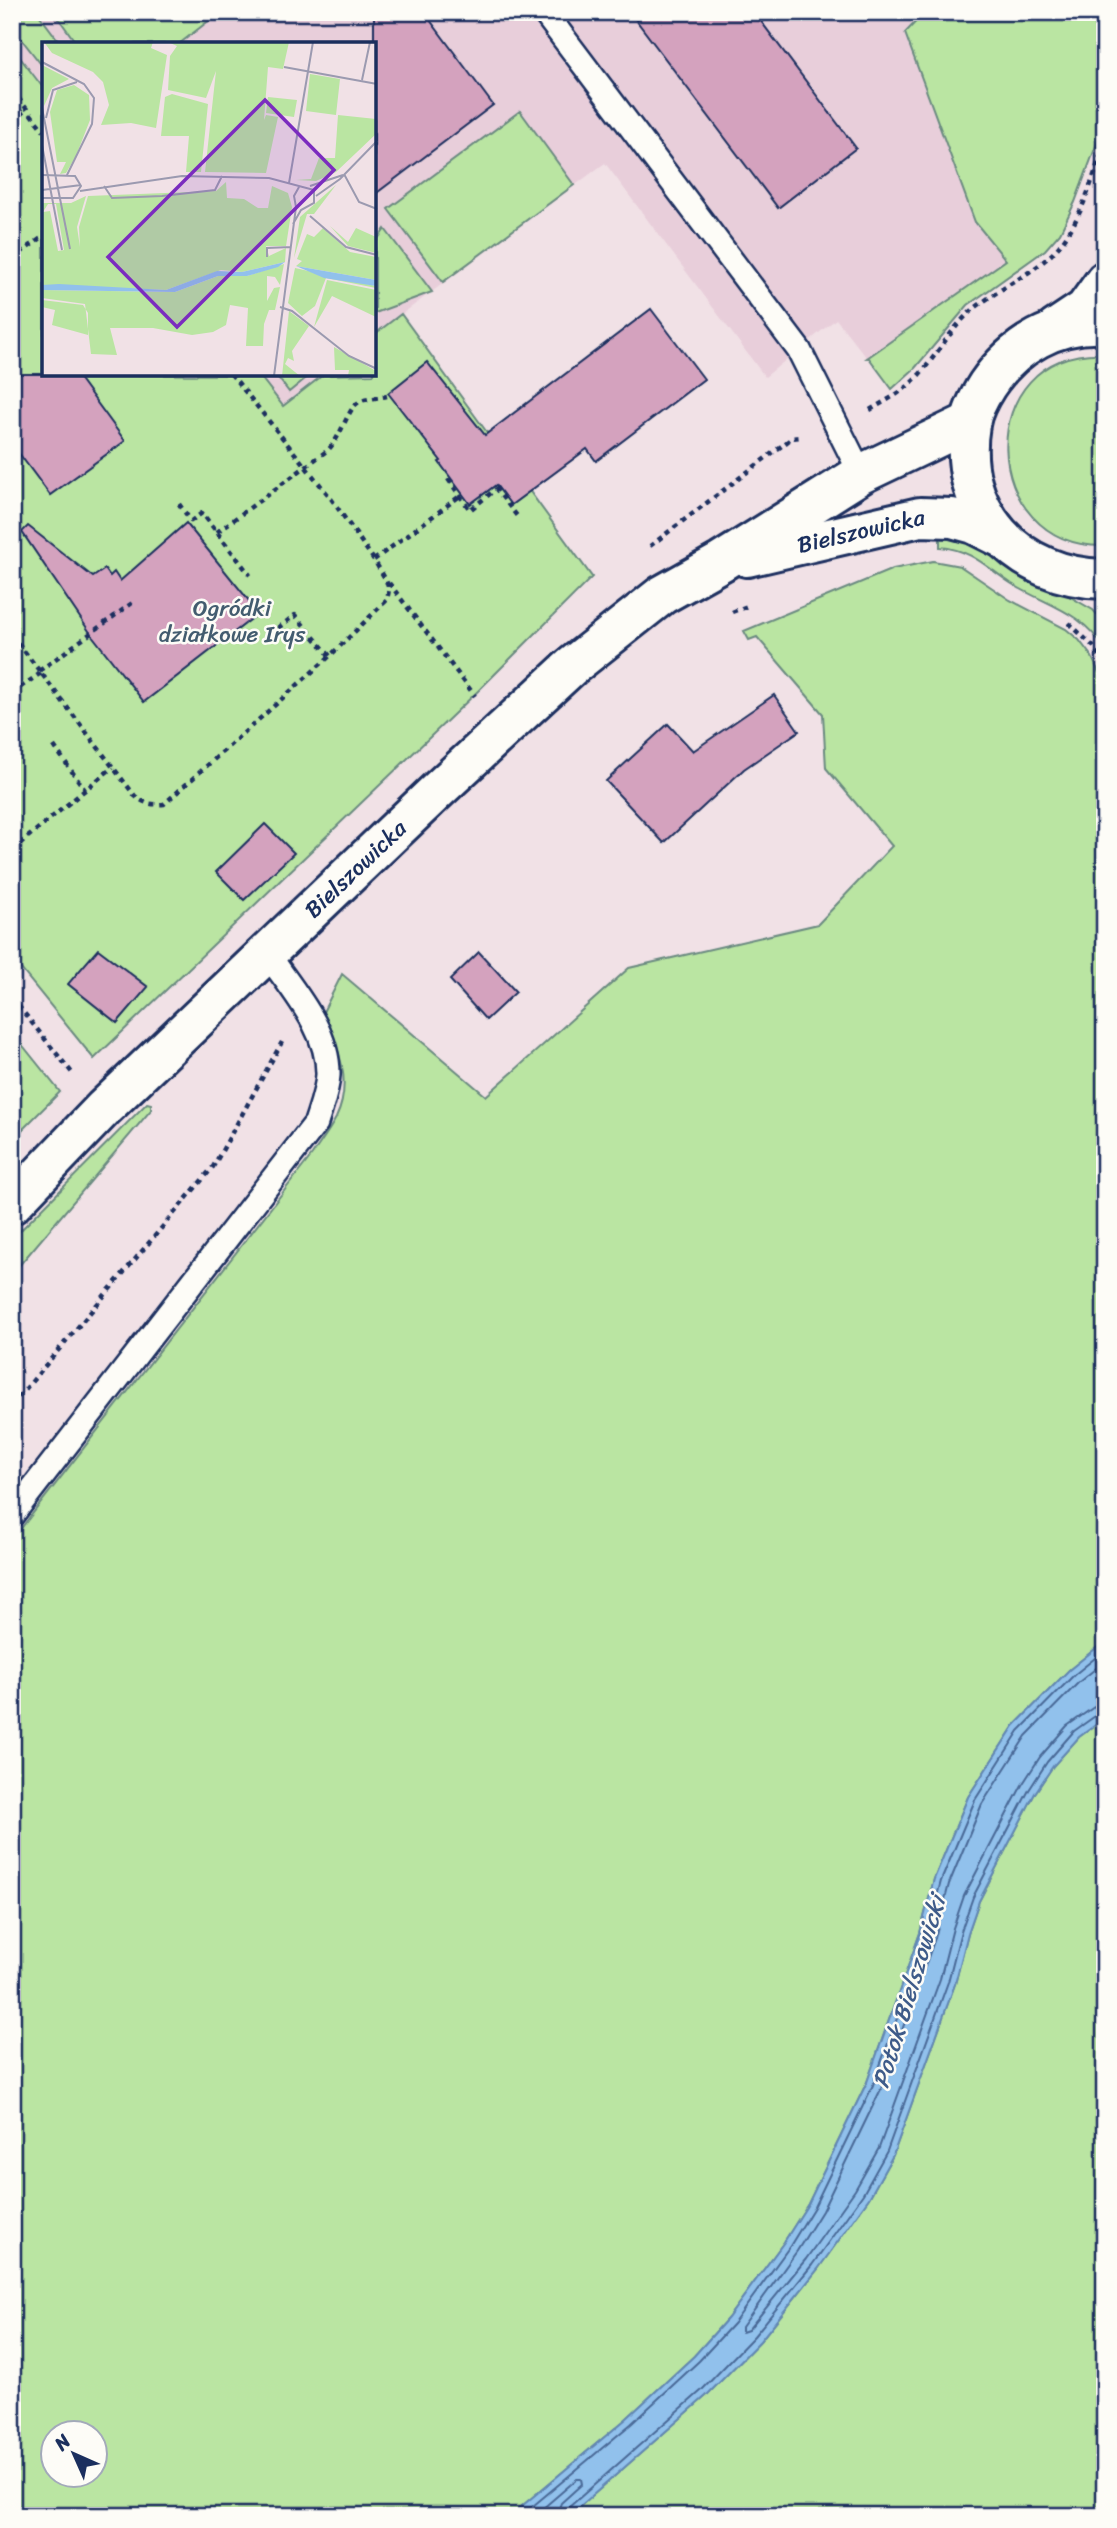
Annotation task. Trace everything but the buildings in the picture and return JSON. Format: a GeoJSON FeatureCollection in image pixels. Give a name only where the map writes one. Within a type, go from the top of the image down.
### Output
{"type":"FeatureCollection","features":[{"type":"Feature","properties":{"kind":"main road"},"geometry":{"type":"LineString","coordinates":[[1097,585],[1037,565],[1000,537],[984,512],[972,485],[968,455],[970,422],[981,394],[1000,366],[1025,344],[1055,329],[1085,309],[1105,281]]}},
{"type":"Feature","properties":{"kind":"main road"},"geometry":{"type":"LineString","coordinates":[[1055,329],[1090,323],[1105,324]]}},
{"type":"Feature","properties":{"kind":"main road","name":"Bielszowicka"},"geometry":{"type":"LineString","coordinates":[[12,1203],[104,1108],[571,667],[662,594],[721,562],[861,474],[970,422]]}},
{"type":"Feature","properties":{"kind":"main road","name":"Bielszowicka"},"geometry":{"type":"LineString","coordinates":[[721,562],[920,517],[952,518],[974,524],[1000,537]]}},
{"type":"Feature","properties":{"kind":"lane"},"geometry":{"type":"LineString","coordinates":[[544,12],[799,350],[861,474]]}},
{"type":"Feature","properties":{"kind":"lane"},"geometry":{"type":"LineString","coordinates":[[12,1515],[316,1123],[327,1085],[325,1051],[320,1035],[302,1004],[267,953]]}},
{"type":"Feature","properties":{"kind":"path"},"geometry":{"type":"LineString","coordinates":[[12,90],[42,128]]}},
{"type":"Feature","properties":{"kind":"path"},"geometry":{"type":"LineString","coordinates":[[12,121],[27,109]]}},
{"type":"Feature","properties":{"kind":"path"},"geometry":{"type":"LineString","coordinates":[[869,410],[909,384],[966,316],[1054,251],[1070,230],[1084,200],[1105,141]]}},
{"type":"Feature","properties":{"kind":"path"},"geometry":{"type":"LineString","coordinates":[[12,259],[42,237]]}},
{"type":"Feature","properties":{"kind":"path"},"geometry":{"type":"LineString","coordinates":[[233,376],[306,466],[374,559],[406,609],[481,702]]}},
{"type":"Feature","properties":{"kind":"path"},"geometry":{"type":"LineString","coordinates":[[217,532],[335,443],[352,408],[358,403],[387,396]]}},
{"type":"Feature","properties":{"kind":"path"},"geometry":{"type":"LineString","coordinates":[[447,479],[470,510],[496,489],[517,516]]}},
{"type":"Feature","properties":{"kind":"path"},"geometry":{"type":"LineString","coordinates":[[374,559],[460,495]]}},
{"type":"Feature","properties":{"kind":"path"},"geometry":{"type":"LineString","coordinates":[[179,504],[191,521],[202,513],[250,575]]}},
{"type":"Feature","properties":{"kind":"path"},"geometry":{"type":"LineString","coordinates":[[12,635],[142,802],[151,805],[164,804],[330,656],[387,600],[389,590],[386,580]]}},
{"type":"Feature","properties":{"kind":"path"},"geometry":{"type":"LineString","coordinates":[[12,693],[135,601]]}},
{"type":"Feature","properties":{"kind":"path"},"geometry":{"type":"LineString","coordinates":[[730,613],[756,602]]}},
{"type":"Feature","properties":{"kind":"path"},"geometry":{"type":"LineString","coordinates":[[278,628],[295,615],[330,656]]}},
{"type":"Feature","properties":{"kind":"path"},"geometry":{"type":"LineString","coordinates":[[54,746],[85,790]]}},
{"type":"Feature","properties":{"kind":"path"},"geometry":{"type":"LineString","coordinates":[[12,850],[113,767]]}},
{"type":"Feature","properties":{"kind":"path"},"geometry":{"type":"LineString","coordinates":[[12,998],[104,1108]]}},
{"type":"Feature","properties":{"kind":"path"},"geometry":{"type":"LineString","coordinates":[[12,1405],[213,1167],[302,1004]]}},
{"type":"Feature","properties":{"kind":"shaded area"},"geometry":{"type":"Polygon","coordinates":[[[12,12],[925,12],[905,33],[975,222],[1007,260],[867,358],[836,319],[765,377],[605,163],[376,333],[376,42],[42,42],[42,86],[12,47],[12,12]]]}},
{"type":"Feature","properties":{"kind":"shaded area"},"geometry":{"type":"Polygon","coordinates":[[[260,376],[322,376],[283,406],[260,376]]]}},
{"type":"Feature","properties":{"kind":"green space"},"geometry":{"type":"Polygon","coordinates":[[[12,12],[37,12],[60,42],[42,42],[42,65],[12,27],[12,12]]]}},
{"type":"Feature","properties":{"kind":"green space"},"geometry":{"type":"Polygon","coordinates":[[[54,12],[220,12],[182,42],[76,42],[54,12]]]}},
{"type":"Feature","properties":{"kind":"green space"},"geometry":{"type":"Polygon","coordinates":[[[925,12],[1105,12],[1105,122],[1075,202],[1060,233],[1045,250],[968,305],[915,368],[892,389],[867,358],[1006,260],[975,222],[905,33],[925,12]]]}},
{"type":"Feature","properties":{"kind":"green space","name":"Ogródki działkowe Irys"},"geometry":{"type":"Polygon","coordinates":[[[12,47],[42,86],[42,376],[260,376],[283,406],[322,376],[376,376],[376,333],[401,314],[592,577],[478,691],[94,1059],[12,958],[12,47]]]}},
{"type":"Feature","properties":{"kind":"green space"},"geometry":{"type":"Polygon","coordinates":[[[520,111],[574,185],[443,282],[388,209],[520,111]]]}},
{"type":"Feature","properties":{"kind":"green space"},"geometry":{"type":"Polygon","coordinates":[[[385,229],[432,292],[376,313],[376,242],[385,229]]]}},
{"type":"Feature","properties":{"kind":"green space"},"geometry":{"type":"Polygon","coordinates":[[[1105,354],[1105,546],[1063,538],[1032,516],[1013,485],[1006,449],[1012,413],[1030,382],[1061,361],[1105,354]]]}},
{"type":"Feature","properties":{"kind":"green space"},"geometry":{"type":"Polygon","coordinates":[[[277,376],[309,376],[289,392],[277,376]]]}},
{"type":"Feature","properties":{"kind":"green space"},"geometry":{"type":"Polygon","coordinates":[[[940,531],[963,535],[1093,610],[1105,623],[1105,650],[1086,626],[1075,618],[1025,592],[970,556],[940,547],[940,531]]]}},
{"type":"Feature","properties":{"kind":"green space"},"geometry":{"type":"Polygon","coordinates":[[[933,561],[960,566],[1010,600],[1066,629],[1092,657],[1105,686],[1105,1641],[1069,1670],[1014,1726],[968,1797],[934,1879],[920,1933],[867,2082],[808,2204],[784,2242],[728,2318],[694,2356],[626,2419],[510,2516],[12,2516],[12,1540],[312,1155],[336,1118],[341,1105],[344,1078],[334,1039],[322,1014],[342,974],[486,1096],[629,968],[818,924],[892,846],[826,768],[823,714],[757,637],[749,640],[744,631],[893,569],[933,561]]]}},
{"type":"Feature","properties":{"kind":"green space"},"geometry":{"type":"Polygon","coordinates":[[[12,1032],[60,1092],[12,1140],[12,1032]]]}},
{"type":"Feature","properties":{"kind":"green space"},"geometry":{"type":"Polygon","coordinates":[[[147,1103],[151,1104],[151,1110],[12,1274],[12,1239],[147,1103]]]}},
{"type":"Feature","properties":{"kind":"green space"},"geometry":{"type":"Polygon","coordinates":[[[1105,1718],[1105,2516],[569,2516],[706,2396],[760,2341],[818,2269],[869,2198],[893,2155],[955,1984],[979,1901],[1035,1793],[1053,1766],[1079,1737],[1105,1718]]]}},
{"type":"Feature","properties":{"kind":"water","name":"Potok Bielszowicki"},"geometry":{"type":"Polygon","coordinates":[[[1105,1641],[1105,1718],[1079,1737],[1053,1766],[1035,1793],[979,1901],[955,1984],[893,2155],[869,2198],[818,2269],[760,2341],[706,2396],[569,2516],[510,2516],[626,2419],[694,2356],[728,2318],[784,2242],[808,2204],[867,2082],[920,1933],[934,1879],[968,1797],[1014,1726],[1069,1670],[1105,1641]]]}}]}
